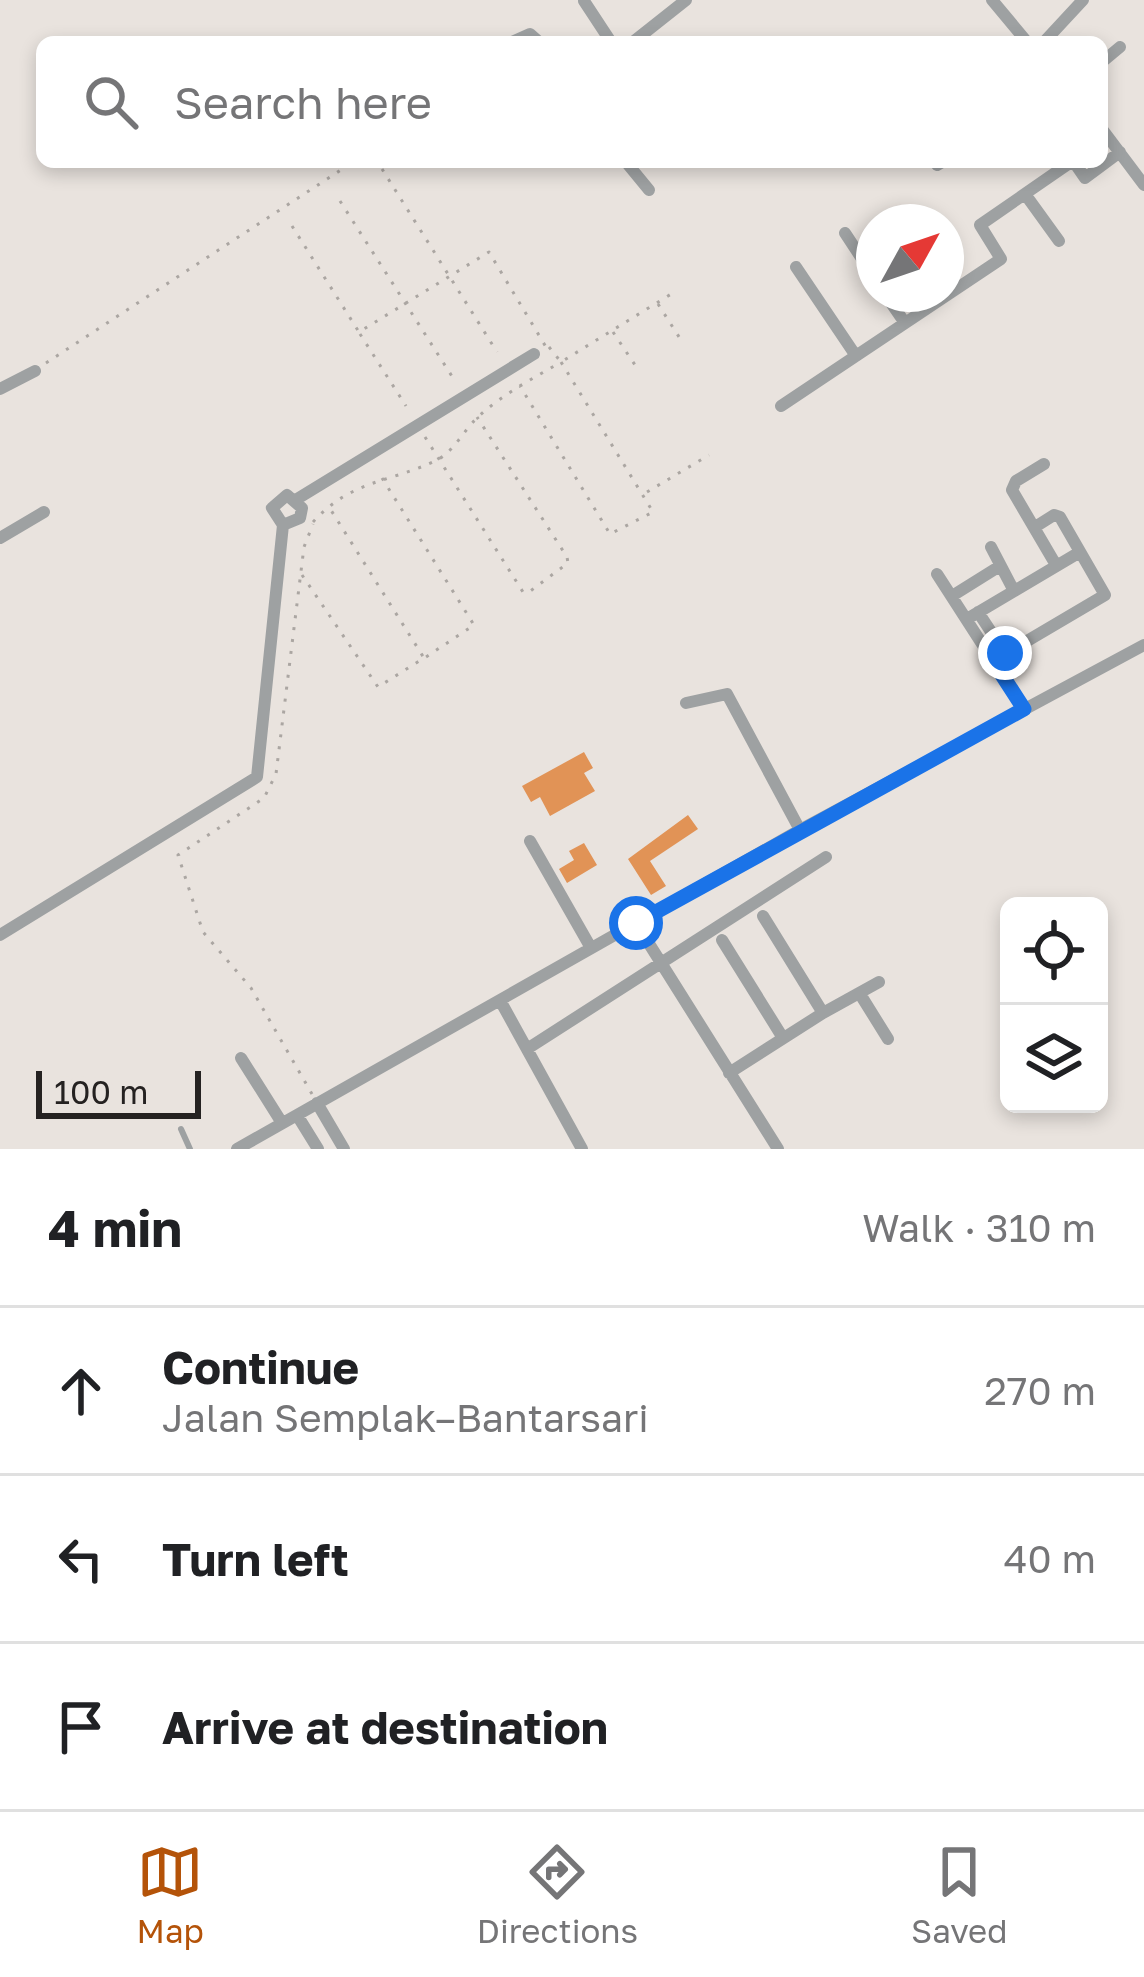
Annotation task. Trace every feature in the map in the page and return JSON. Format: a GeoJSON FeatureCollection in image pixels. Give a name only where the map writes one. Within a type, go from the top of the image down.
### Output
{"type":"FeatureCollection","features":[{"type":"Feature","properties":{"kind":"street"},"geometry":{"type":"LineString","coordinates":[[641,36],[686,0]]}},
{"type":"Feature","properties":{"kind":"street"},"geometry":{"type":"LineString","coordinates":[[992,0],[1022,36]]}},
{"type":"Feature","properties":{"kind":"street"},"geometry":{"type":"LineString","coordinates":[[1050,36],[1083,0]]}},
{"type":"Feature","properties":{"kind":"street"},"geometry":{"type":"LineString","coordinates":[[584,1],[607,36]]}},
{"type":"Feature","properties":{"kind":"street"},"geometry":{"type":"LineString","coordinates":[[1108,57],[1120,47]]}},
{"type":"Feature","properties":{"kind":"street"},"geometry":{"type":"LineString","coordinates":[[1108,137],[1144,185]]}},
{"type":"Feature","properties":{"kind":"street"},"geometry":{"type":"LineString","coordinates":[[1108,161],[1120,152]]}},
{"type":"Feature","properties":{"kind":"street"},"geometry":{"type":"LineString","coordinates":[[631,168],[649,190]]}},
{"type":"Feature","properties":{"kind":"street"},"geometry":{"type":"LineString","coordinates":[[781,406],[1001,259],[980,225],[1063,168]]}},
{"type":"Feature","properties":{"kind":"street"},"geometry":{"type":"LineString","coordinates":[[1025,194],[1059,241]]}},
{"type":"Feature","properties":{"kind":"street"},"geometry":{"type":"LineString","coordinates":[[845,233],[856,250]]}},
{"type":"Feature","properties":{"kind":"street"},"geometry":{"type":"LineString","coordinates":[[796,267],[856,356]]}},
{"type":"Feature","properties":{"kind":"street"},"geometry":{"type":"LineString","coordinates":[[897,312],[904,323]]}},
{"type":"Feature","properties":{"kind":"street"},"geometry":{"type":"LineString","coordinates":[[297,499],[534,354]]}},
{"type":"Feature","properties":{"kind":"street"},"geometry":{"type":"LineString","coordinates":[[0,389],[34,371]]}},
{"type":"Feature","properties":{"kind":"street"},"geometry":{"type":"LineString","coordinates":[[1044,464],[1012,484],[1055,565]]}},
{"type":"Feature","properties":{"kind":"street"},"geometry":{"type":"LineString","coordinates":[[0,935],[257,777],[284,525],[272,508],[287,495],[297,499]]}},
{"type":"Feature","properties":{"kind":"street"},"geometry":{"type":"LineString","coordinates":[[284,525],[300,518],[297,499]]}},
{"type":"Feature","properties":{"kind":"street"},"geometry":{"type":"LineString","coordinates":[[0,538],[44,512]]}},
{"type":"Feature","properties":{"kind":"street"},"geometry":{"type":"LineString","coordinates":[[999,657],[1103,597],[1057,515],[1035,527]]}},
{"type":"Feature","properties":{"kind":"street"},"geometry":{"type":"LineString","coordinates":[[991,547],[1014,591]]}},
{"type":"Feature","properties":{"kind":"street"},"geometry":{"type":"LineString","coordinates":[[973,615],[1080,552]]}},
{"type":"Feature","properties":{"kind":"street"},"geometry":{"type":"LineString","coordinates":[[952,596],[1000,566]]}},
{"type":"Feature","properties":{"kind":"street"},"geometry":{"type":"LineString","coordinates":[[937,574],[973,615],[1024,709]]}},
{"type":"Feature","properties":{"kind":"street"},"geometry":{"type":"LineString","coordinates":[[247,1147],[316,1103],[800,830],[1144,645]]}},
{"type":"Feature","properties":{"kind":"street"},"geometry":{"type":"LineString","coordinates":[[686,704],[727,694],[800,830]]}},
{"type":"Feature","properties":{"kind":"street"},"geometry":{"type":"LineString","coordinates":[[530,842],[591,948]]}},
{"type":"Feature","properties":{"kind":"street"},"geometry":{"type":"LineString","coordinates":[[527,1049],[663,967],[826,857]]}},
{"type":"Feature","properties":{"kind":"street"},"geometry":{"type":"LineString","coordinates":[[763,916],[823,1013]]}},
{"type":"Feature","properties":{"kind":"street"},"geometry":{"type":"LineString","coordinates":[[636,923],[778,1149]]}},
{"type":"Feature","properties":{"kind":"street"},"geometry":{"type":"LineString","coordinates":[[722,940],[783,1038]]}},
{"type":"Feature","properties":{"kind":"street"},"geometry":{"type":"LineString","coordinates":[[729,1073],[879,982]]}},
{"type":"Feature","properties":{"kind":"street"},"geometry":{"type":"LineString","coordinates":[[860,994],[887,1039]]}},
{"type":"Feature","properties":{"kind":"street"},"geometry":{"type":"LineString","coordinates":[[501,1002],[582,1149]]}},
{"type":"Feature","properties":{"kind":"street"},"geometry":{"type":"LineString","coordinates":[[241,1058],[282,1123]]}},
{"type":"Feature","properties":{"kind":"street"},"geometry":{"type":"LineString","coordinates":[[316,1103],[344,1149]]}},
{"type":"Feature","properties":{"kind":"street"},"geometry":{"type":"LineString","coordinates":[[297,1115],[318,1149]]}},
{"type":"Feature","properties":{"kind":"lane"},"geometry":{"type":"LineString","coordinates":[[181,1129],[187,1148]]}},
{"type":"Feature","properties":{"kind":"path"},"geometry":{"type":"LineString","coordinates":[[34,371],[343,168]]}},
{"type":"Feature","properties":{"kind":"path"},"geometry":{"type":"LineString","coordinates":[[382,169],[497,352]]}},
{"type":"Feature","properties":{"kind":"path"},"geometry":{"type":"LineString","coordinates":[[340,201],[455,381]]}},
{"type":"Feature","properties":{"kind":"path"},"geometry":{"type":"LineString","coordinates":[[292,226],[406,406]]}},
{"type":"Feature","properties":{"kind":"path"},"geometry":{"type":"LineString","coordinates":[[359,332],[490,252],[646,493],[653,512],[610,534],[520,386]]}},
{"type":"Feature","properties":{"kind":"path"},"geometry":{"type":"LineString","coordinates":[[300,518],[314,522],[328,506],[381,477],[439,460],[477,417],[520,386],[676,291]]}},
{"type":"Feature","properties":{"kind":"path"},"geometry":{"type":"LineString","coordinates":[[657,303],[681,340]]}},
{"type":"Feature","properties":{"kind":"path"},"geometry":{"type":"LineString","coordinates":[[612,331],[637,368]]}},
{"type":"Feature","properties":{"kind":"path"},"geometry":{"type":"LineString","coordinates":[[534,354],[548,346]]}},
{"type":"Feature","properties":{"kind":"path"},"geometry":{"type":"LineString","coordinates":[[418,425],[523,592],[568,563],[477,417]]}},
{"type":"Feature","properties":{"kind":"path"},"geometry":{"type":"LineString","coordinates":[[646,493],[709,455]]}},
{"type":"Feature","properties":{"kind":"path"},"geometry":{"type":"LineString","coordinates":[[301,572],[378,687],[474,626],[381,477]]}},
{"type":"Feature","properties":{"kind":"path"},"geometry":{"type":"LineString","coordinates":[[328,506],[424,658]]}},
{"type":"Feature","properties":{"kind":"path"},"geometry":{"type":"LineString","coordinates":[[178,855],[203,932],[250,988],[316,1103]]}},
{"type":"Feature","properties":{"kind":"building"},"geometry":{"type":"Polygon","coordinates":[[[584,752],[593,768],[584,773],[595,791],[550,816],[540,797],[531,802],[522,786],[584,752]]]}},
{"type":"Feature","properties":{"kind":"building"},"geometry":{"type":"Polygon","coordinates":[[[688,815],[698,829],[650,861],[666,886],[651,895],[628,859],[688,815]]]}},
{"type":"Feature","properties":{"kind":"building"},"geometry":{"type":"Polygon","coordinates":[[[584,843],[597,865],[567,883],[559,869],[574,860],[569,851],[584,843]]]}},
{"type":"Feature","properties":{"kind":"route"},"geometry":{"type":"LineString","coordinates":[[636,923],[1024,709],[993,661],[1005,653]]}}]}
